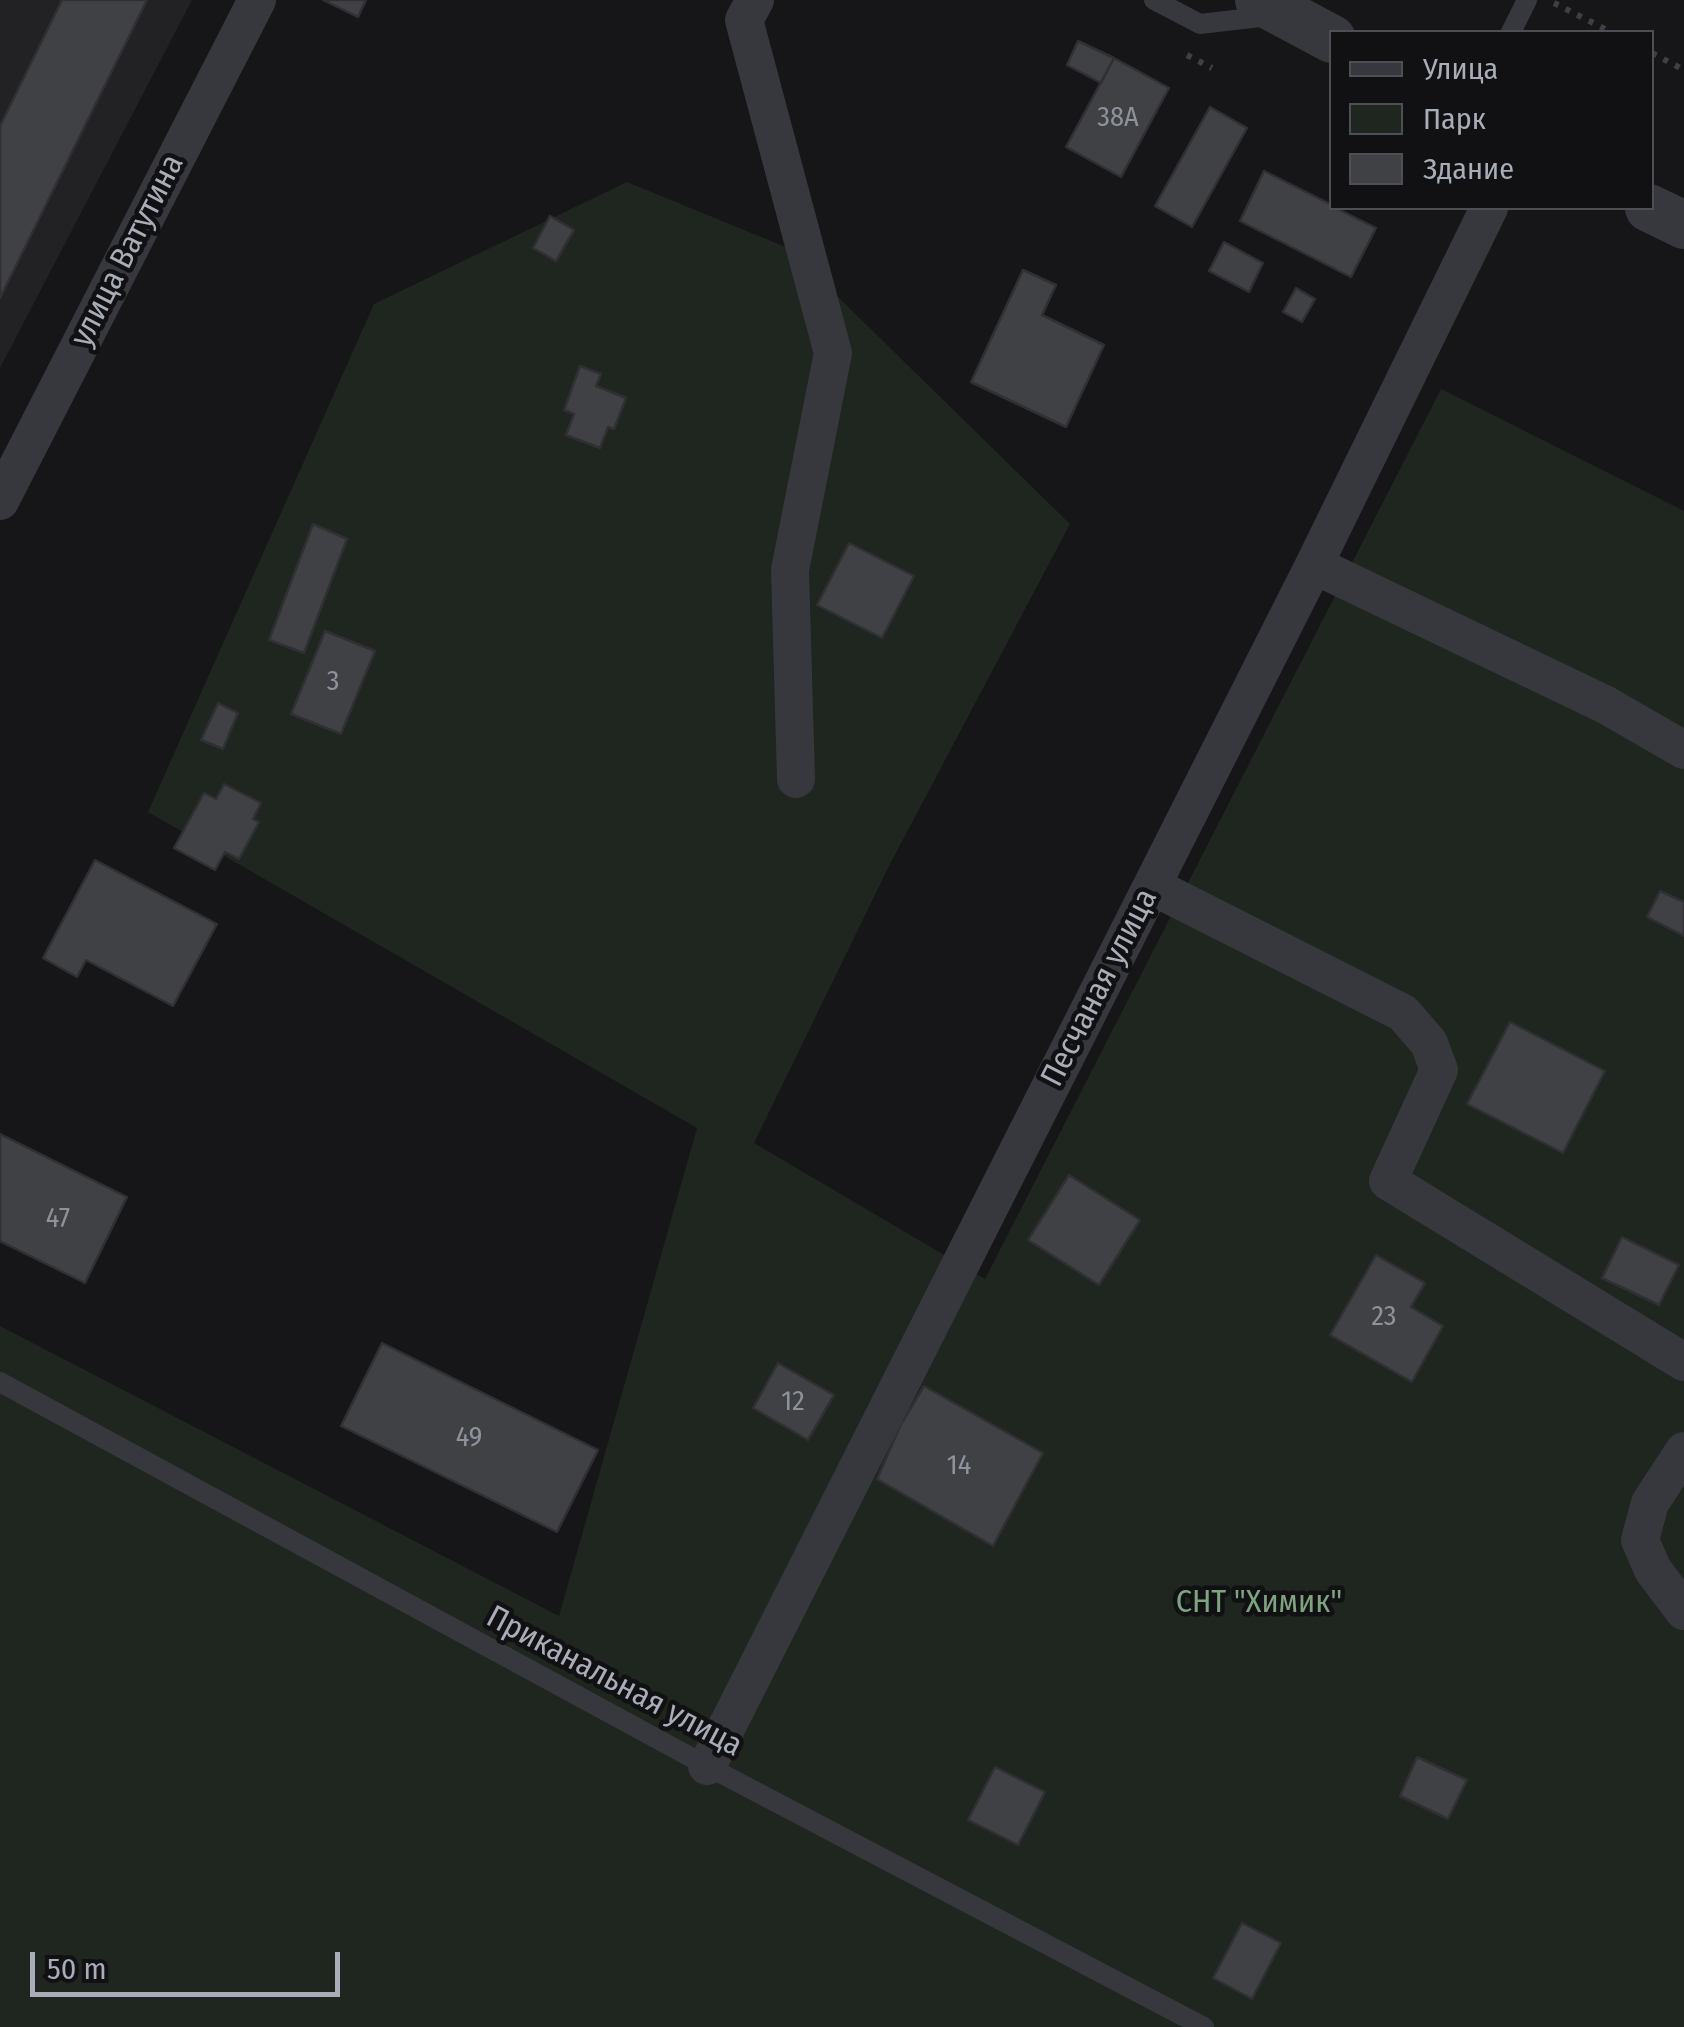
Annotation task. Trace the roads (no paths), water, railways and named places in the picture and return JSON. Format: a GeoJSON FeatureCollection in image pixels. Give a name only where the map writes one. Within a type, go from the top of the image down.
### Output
{"type":"FeatureCollection","features":[{"type":"Feature","properties":{"kind":"street","name":"улица Ватутина"},"geometry":{"type":"LineString","coordinates":[[0,501],[256,0]]}},
{"type":"Feature","properties":{"kind":"street"},"geometry":{"type":"LineString","coordinates":[[755,0],[744,20],[833,353],[790,570],[796,779]]}},
{"type":"Feature","properties":{"kind":"street"},"geometry":{"type":"LineString","coordinates":[[1274,5],[1329,37]]}},
{"type":"Feature","properties":{"kind":"street","name":"Песчаная улица"},"geometry":{"type":"LineString","coordinates":[[707,1766],[1314,565],[1488,210]]}},
{"type":"Feature","properties":{"kind":"street"},"geometry":{"type":"LineString","coordinates":[[1653,210],[1684,225]]}},
{"type":"Feature","properties":{"kind":"street"},"geometry":{"type":"LineString","coordinates":[[1314,565],[1606,704],[1684,750]]}},
{"type":"Feature","properties":{"kind":"street"},"geometry":{"type":"LineString","coordinates":[[1152,886],[1403,1012],[1430,1042],[1439,1070],[1388,1182],[1684,1362]]}},
{"type":"Feature","properties":{"kind":"street"},"geometry":{"type":"LineString","coordinates":[[1684,1451],[1650,1503],[1640,1540],[1653,1570],[1684,1611]]}},
{"type":"Feature","properties":{"kind":"lane"},"geometry":{"type":"LineString","coordinates":[[1154,0],[1200,24],[1274,5]]}},
{"type":"Feature","properties":{"kind":"lane"},"geometry":{"type":"LineString","coordinates":[[1512,30],[1527,0]]}},
{"type":"Feature","properties":{"kind":"lane","name":"Приканальная улица"},"geometry":{"type":"LineString","coordinates":[[0,1382],[707,1766],[1204,2027]]}},
{"type":"Feature","properties":{"kind":"park label","name":"СНТ \"Химик\""},"geometry":{"type":"Point","coordinates":[1259,1603]}}]}
